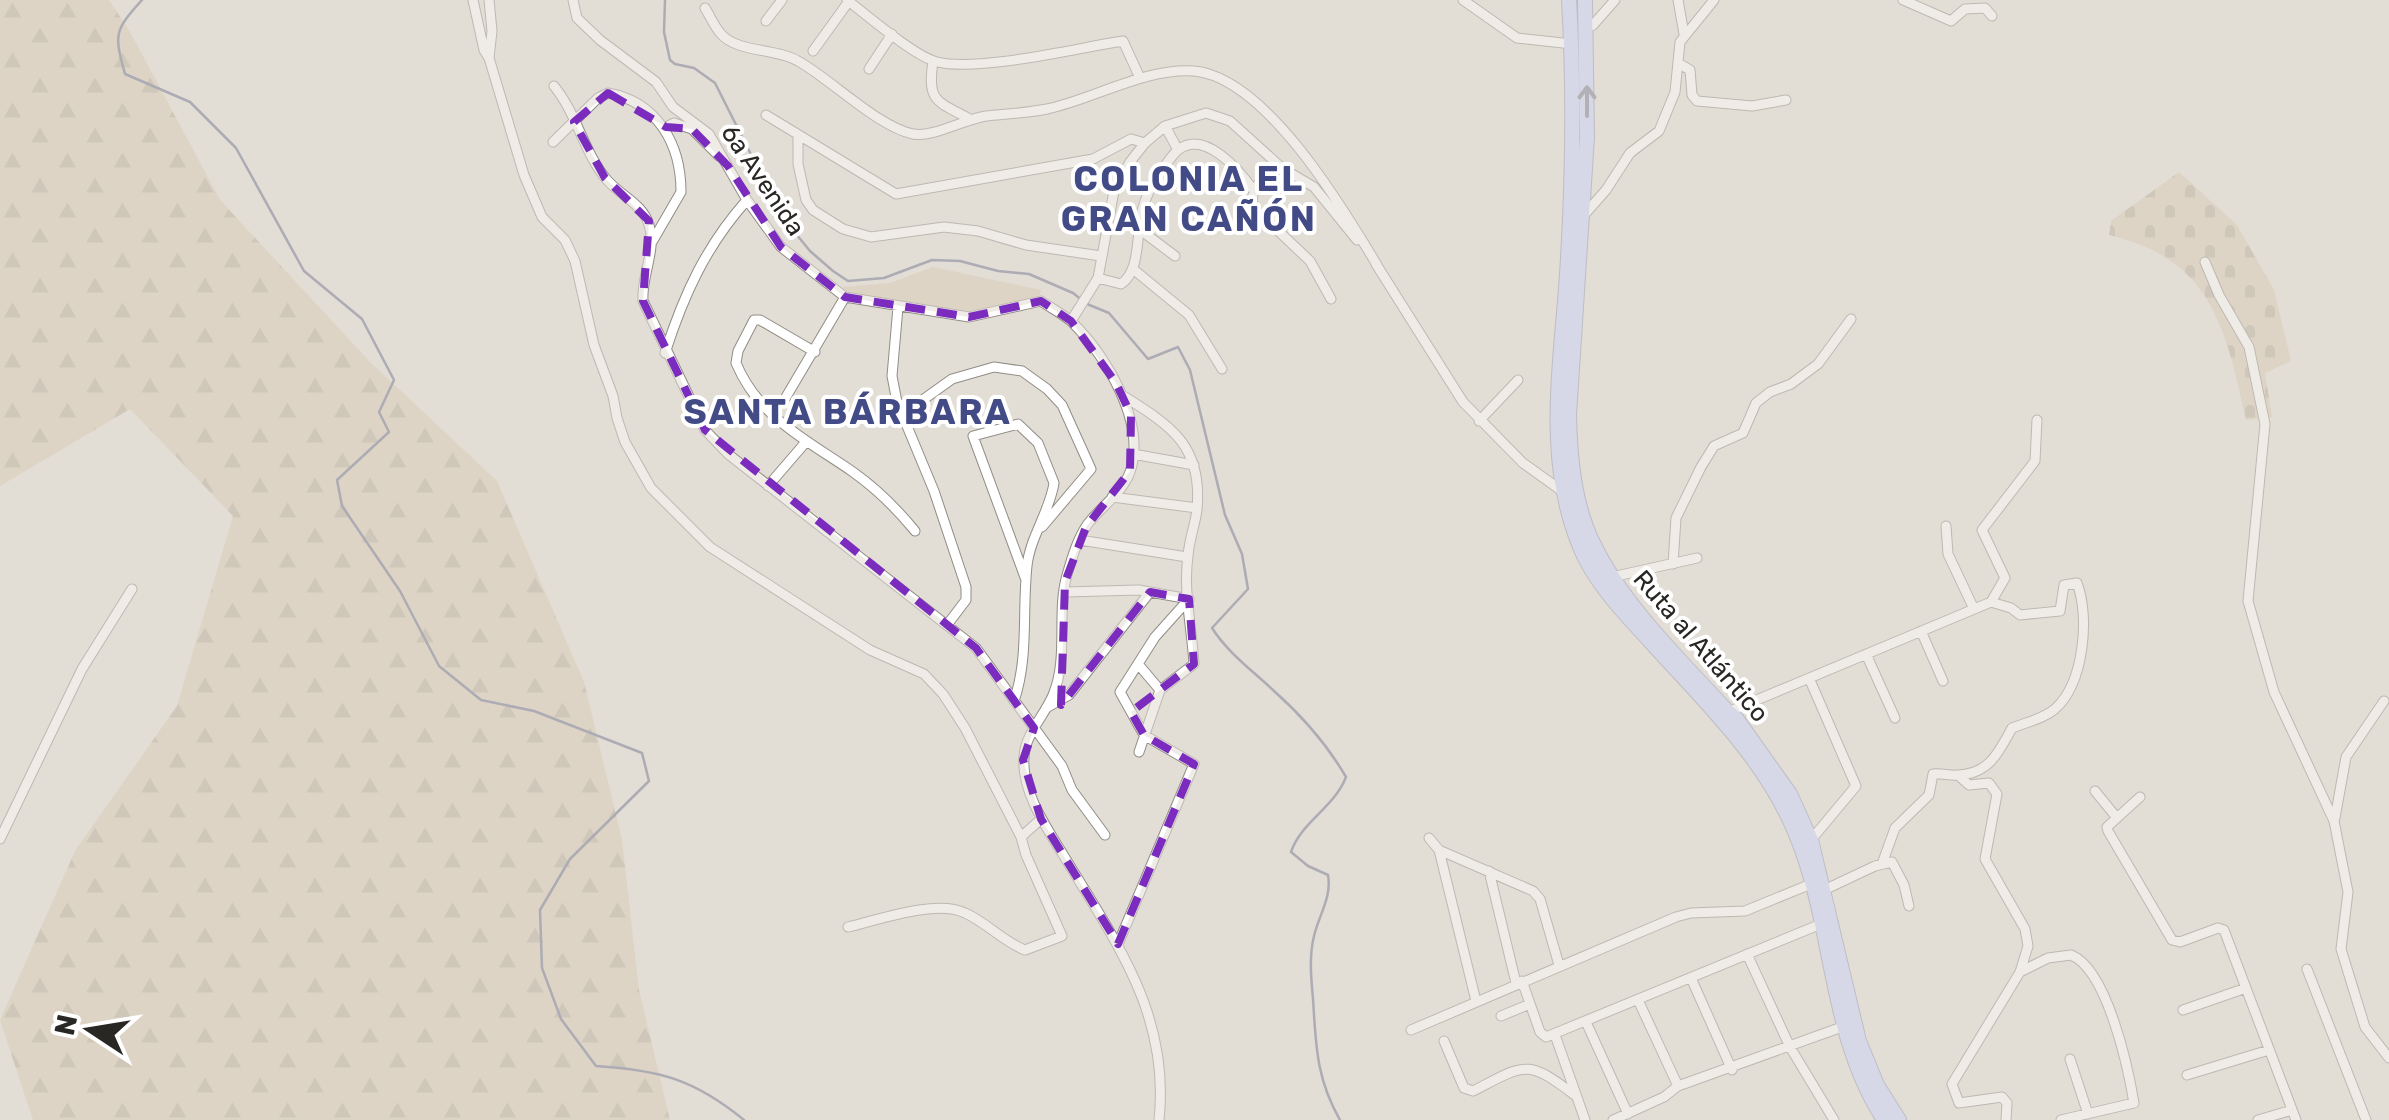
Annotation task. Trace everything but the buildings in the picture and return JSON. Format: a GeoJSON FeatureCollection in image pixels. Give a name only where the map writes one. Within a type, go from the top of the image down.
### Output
{"type":"FeatureCollection","features":[{"type":"Feature","properties":{"kind":"highway","name":"Ruta al Atlántico"},"geometry":{"type":"LineString","coordinates":[[1569,0],[1573,171],[1557,408],[1562,491],[1586,560],[1606,590],[1743,745],[1776,789],[1817,887],[1866,1062],[1899,1120]]}},
{"type":"Feature","properties":{"kind":"highway","name":"Ruta al Atlántico"},"geometry":{"type":"LineString","coordinates":[[1584,0],[1584,215],[1571,374],[1570,460],[1580,510],[1592,543],[1612,577],[1736,718],[1790,794],[1811,840],[1820,924],[1842,1027],[1881,1119]]}},
{"type":"Feature","properties":{"kind":"street"},"geometry":{"type":"LineString","coordinates":[[473,0],[484,50],[490,58]]}},
{"type":"Feature","properties":{"kind":"street"},"geometry":{"type":"LineString","coordinates":[[489,0],[490,58],[524,175],[542,218],[566,240],[575,261],[594,345],[625,442],[651,488],[710,547],[870,650],[924,674],[943,694],[1021,836],[1062,936],[1025,950],[1008,944],[966,913],[949,908],[848,927]]}},
{"type":"Feature","properties":{"kind":"street","name":"6a Avenida"},"geometry":{"type":"LineString","coordinates":[[573,0],[578,18],[600,40],[656,82],[673,107],[710,134],[746,200],[780,247],[845,298],[975,317],[1034,300],[1073,319]]}},
{"type":"Feature","properties":{"kind":"street"},"geometry":{"type":"LineString","coordinates":[[766,21],[782,0]]}},
{"type":"Feature","properties":{"kind":"street"},"geometry":{"type":"LineString","coordinates":[[813,51],[848,0],[934,61],[974,64],[1122,41],[1140,78]]}},
{"type":"Feature","properties":{"kind":"street"},"geometry":{"type":"LineString","coordinates":[[1463,0],[1517,38],[1572,44]]}},
{"type":"Feature","properties":{"kind":"street"},"geometry":{"type":"LineString","coordinates":[[1586,28],[1614,0]]}},
{"type":"Feature","properties":{"kind":"street"},"geometry":{"type":"LineString","coordinates":[[1678,0],[1684,34]]}},
{"type":"Feature","properties":{"kind":"street"},"geometry":{"type":"LineString","coordinates":[[1584,215],[1630,153],[1659,131],[1676,92],[1677,51],[1684,34],[1698,23],[1714,0]]}},
{"type":"Feature","properties":{"kind":"street"},"geometry":{"type":"LineString","coordinates":[[1902,0],[1952,20],[1974,6],[1985,8],[1992,16]]}},
{"type":"Feature","properties":{"kind":"street"},"geometry":{"type":"LineString","coordinates":[[705,8],[722,36],[796,59],[895,128],[922,136],[968,118],[1048,108],[1140,78],[1193,71],[1226,81],[1269,115],[1334,192],[1441,371],[1479,421],[1543,480],[1562,491]]}},
{"type":"Feature","properties":{"kind":"street"},"geometry":{"type":"LineString","coordinates":[[868,69],[892,34]]}},
{"type":"Feature","properties":{"kind":"street"},"geometry":{"type":"LineString","coordinates":[[934,61],[932,94],[938,102],[968,118]]}},
{"type":"Feature","properties":{"kind":"street"},"geometry":{"type":"LineString","coordinates":[[1678,63],[1690,70],[1692,95],[1697,101],[1752,106],[1786,100]]}},
{"type":"Feature","properties":{"kind":"street"},"geometry":{"type":"LineString","coordinates":[[554,86],[568,102],[574,122],[605,178],[638,206],[648,222],[652,242]]}},
{"type":"Feature","properties":{"kind":"street"},"geometry":{"type":"LineString","coordinates":[[553,142],[608,93],[642,106],[666,126],[681,192],[652,242],[642,287],[643,302],[705,430],[728,454],[976,648],[1105,835]]}},
{"type":"Feature","properties":{"kind":"street"},"geometry":{"type":"LineString","coordinates":[[1159,1120],[1159,1052],[1142,990],[1041,819],[1023,760],[1034,728],[1054,694],[1062,658],[1065,592],[1080,540],[1130,471],[1132,454],[1131,415],[1073,319],[1098,278],[1114,191],[1130,162],[1165,126],[1206,114],[1230,121],[1282,168],[1314,188],[1377,265]]}},
{"type":"Feature","properties":{"kind":"street"},"geometry":{"type":"LineString","coordinates":[[766,116],[896,194],[1093,159],[1131,139],[1145,143]]}},
{"type":"Feature","properties":{"kind":"street"},"geometry":{"type":"LineString","coordinates":[[666,126],[674,123],[692,130],[728,166]]}},
{"type":"Feature","properties":{"kind":"street"},"geometry":{"type":"LineString","coordinates":[[1165,126],[1178,150]]}},
{"type":"Feature","properties":{"kind":"street"},"geometry":{"type":"LineString","coordinates":[[798,138],[798,164],[806,200],[813,210],[843,229],[872,238],[944,226],[1026,245],[1101,256]]}},
{"type":"Feature","properties":{"kind":"street"},"geometry":{"type":"LineString","coordinates":[[1098,278],[1124,284],[1133,269],[1138,229],[1152,184],[1178,150],[1191,144],[1201,145],[1224,158],[1254,191]]}},
{"type":"Feature","properties":{"kind":"street"},"geometry":{"type":"LineString","coordinates":[[1282,168],[1263,177],[1254,191],[1253,207],[1310,261],[1330,299]]}},
{"type":"Feature","properties":{"kind":"street"},"geometry":{"type":"LineString","coordinates":[[665,352],[695,271],[746,200]]}},
{"type":"Feature","properties":{"kind":"street"},"geometry":{"type":"LineString","coordinates":[[1138,229],[1175,256]]}},
{"type":"Feature","properties":{"kind":"street"},"geometry":{"type":"LineString","coordinates":[[2205,262],[2249,347],[2265,424],[2248,601],[2270,682],[2334,821],[2348,892],[2342,949],[2365,1027],[2389,1058]]}},
{"type":"Feature","properties":{"kind":"street"},"geometry":{"type":"LineString","coordinates":[[1133,269],[1188,315],[1222,369]]}},
{"type":"Feature","properties":{"kind":"street"},"geometry":{"type":"LineString","coordinates":[[786,397],[845,298]]}},
{"type":"Feature","properties":{"kind":"street"},"geometry":{"type":"LineString","coordinates":[[898,306],[892,376],[896,402],[934,491],[966,587],[966,600],[947,625]]}},
{"type":"Feature","properties":{"kind":"street"},"geometry":{"type":"LineString","coordinates":[[1673,564],[1676,518],[1714,446],[1743,433],[1756,403],[1770,392],[1792,384],[1818,364],[1850,319]]}},
{"type":"Feature","properties":{"kind":"street"},"geometry":{"type":"LineString","coordinates":[[814,352],[754,320],[738,350],[736,363],[763,406],[805,442],[866,482],[916,531]]}},
{"type":"Feature","properties":{"kind":"street"},"geometry":{"type":"LineString","coordinates":[[924,398],[952,380],[999,366],[1022,371],[1056,397],[1091,469],[1037,533]]}},
{"type":"Feature","properties":{"kind":"street"},"geometry":{"type":"LineString","coordinates":[[1479,421],[1518,380]]}},
{"type":"Feature","properties":{"kind":"street"},"geometry":{"type":"LineString","coordinates":[[1121,394],[1168,424],[1187,448],[1194,465],[1197,508],[1187,557],[1194,664],[1160,690],[1139,752]]}},
{"type":"Feature","properties":{"kind":"street"},"geometry":{"type":"LineString","coordinates":[[1728,712],[1990,602],[2005,578],[1982,530],[2035,461],[2037,420]]}},
{"type":"Feature","properties":{"kind":"street"},"geometry":{"type":"LineString","coordinates":[[1014,701],[1024,652],[1030,553],[1054,482],[1038,443],[1018,424],[974,436],[1026,580]]}},
{"type":"Feature","properties":{"kind":"street"},"geometry":{"type":"LineString","coordinates":[[768,486],[805,442]]}},
{"type":"Feature","properties":{"kind":"street"},"geometry":{"type":"LineString","coordinates":[[1132,454],[1194,465]]}},
{"type":"Feature","properties":{"kind":"street"},"geometry":{"type":"LineString","coordinates":[[1112,497],[1197,508]]}},
{"type":"Feature","properties":{"kind":"street"},"geometry":{"type":"LineString","coordinates":[[1946,526],[1948,554],[1974,609]]}},
{"type":"Feature","properties":{"kind":"street"},"geometry":{"type":"LineString","coordinates":[[1080,540],[1187,557]]}},
{"type":"Feature","properties":{"kind":"street"},"geometry":{"type":"LineString","coordinates":[[1612,577],[1697,558]]}},
{"type":"Feature","properties":{"kind":"street"},"geometry":{"type":"LineString","coordinates":[[1882,864],[1895,828],[1929,796],[1933,774],[1959,776],[1987,766],[2012,728],[2045,716],[2066,696],[2082,656],[2084,625],[2077,583],[2064,585],[2063,604],[2060,611],[2053,613],[2020,615],[1990,602]]}},
{"type":"Feature","properties":{"kind":"street"},"geometry":{"type":"LineString","coordinates":[[1065,592],[1100,589],[1189,599]]}},
{"type":"Feature","properties":{"kind":"street"},"geometry":{"type":"LineString","coordinates":[[0,840],[82,669],[132,590]]}},
{"type":"Feature","properties":{"kind":"street"},"geometry":{"type":"LineString","coordinates":[[1045,709],[1068,695],[1150,592]]}},
{"type":"Feature","properties":{"kind":"street"},"geometry":{"type":"LineString","coordinates":[[1118,944],[1194,764],[1144,735],[1120,692],[1155,637],[1189,599]]}},
{"type":"Feature","properties":{"kind":"street"},"geometry":{"type":"LineString","coordinates":[[1921,631],[1943,681]]}},
{"type":"Feature","properties":{"kind":"street"},"geometry":{"type":"LineString","coordinates":[[1866,654],[1895,718]]}},
{"type":"Feature","properties":{"kind":"street"},"geometry":{"type":"LineString","coordinates":[[1138,664],[1160,690]]}},
{"type":"Feature","properties":{"kind":"street"},"geometry":{"type":"LineString","coordinates":[[1808,678],[1856,786],[1811,840]]}},
{"type":"Feature","properties":{"kind":"street"},"geometry":{"type":"LineString","coordinates":[[2334,821],[2346,758],[2384,701]]}},
{"type":"Feature","properties":{"kind":"street"},"geometry":{"type":"LineString","coordinates":[[1959,776],[1969,785],[1989,783],[1997,794],[1985,859],[2025,929],[2028,946],[2020,972],[1951,1090],[1963,1104],[2002,1097],[2007,1103],[2006,1120]]}},
{"type":"Feature","properties":{"kind":"street"},"geometry":{"type":"LineString","coordinates":[[2095,791],[2117,818]]}},
{"type":"Feature","properties":{"kind":"street"},"geometry":{"type":"LineString","coordinates":[[2140,797],[2106,828],[2172,940],[2180,942],[2222,928],[2294,1115],[2258,1120]]}},
{"type":"Feature","properties":{"kind":"street"},"geometry":{"type":"LineString","coordinates":[[1021,836],[1041,819]]}},
{"type":"Feature","properties":{"kind":"street"},"geometry":{"type":"LineString","coordinates":[[1429,838],[1439,850],[1476,1001]]}},
{"type":"Feature","properties":{"kind":"street"},"geometry":{"type":"LineString","coordinates":[[1439,850],[1533,891],[1540,899],[1558,964]]}},
{"type":"Feature","properties":{"kind":"street"},"geometry":{"type":"LineString","coordinates":[[1411,1030],[1558,964],[1676,917],[1746,911],[1882,864],[1892,862],[1895,866],[1909,906]]}},
{"type":"Feature","properties":{"kind":"street"},"geometry":{"type":"LineString","coordinates":[[1489,871],[1519,982],[1540,1032],[1546,1037],[1820,924]]}},
{"type":"Feature","properties":{"kind":"street"},"geometry":{"type":"LineString","coordinates":[[1747,954],[1790,1047],[1834,1120]]}},
{"type":"Feature","properties":{"kind":"street"},"geometry":{"type":"LineString","coordinates":[[2020,972],[2060,955],[2077,957],[2108,1002],[2134,1100],[2126,1106],[2061,1120]]}},
{"type":"Feature","properties":{"kind":"street"},"geometry":{"type":"LineString","coordinates":[[2307,969],[2366,1120]]}},
{"type":"Feature","properties":{"kind":"street"},"geometry":{"type":"LineString","coordinates":[[1691,978],[1732,1070]]}},
{"type":"Feature","properties":{"kind":"street"},"geometry":{"type":"LineString","coordinates":[[2183,1010],[2246,988]]}},
{"type":"Feature","properties":{"kind":"street"},"geometry":{"type":"LineString","coordinates":[[1638,1000],[1678,1086]]}},
{"type":"Feature","properties":{"kind":"street"},"geometry":{"type":"LineString","coordinates":[[1501,1016],[1530,1004]]}},
{"type":"Feature","properties":{"kind":"street"},"geometry":{"type":"LineString","coordinates":[[1586,1022],[1628,1114]]}},
{"type":"Feature","properties":{"kind":"street"},"geometry":{"type":"LineString","coordinates":[[1614,1120],[1664,1097],[1678,1086],[1732,1070],[1842,1027]]}},
{"type":"Feature","properties":{"kind":"street"},"geometry":{"type":"LineString","coordinates":[[1555,1035],[1585,1120]]}},
{"type":"Feature","properties":{"kind":"street"},"geometry":{"type":"LineString","coordinates":[[1444,1042],[1464,1088],[1473,1091],[1516,1069],[1531,1067],[1576,1096]]}},
{"type":"Feature","properties":{"kind":"street"},"geometry":{"type":"LineString","coordinates":[[2188,1075],[2269,1050]]}},
{"type":"Feature","properties":{"kind":"street"},"geometry":{"type":"LineString","coordinates":[[2070,1059],[2088,1114]]}},
{"type":"Feature","properties":{"kind":"street"},"geometry":{"type":"LineString","coordinates":[[2126,1106],[2132,1120]]}},
{"type":"Feature","properties":{"kind":"highlighted area"},"geometry":{"type":"Polygon","coordinates":[[[608,93],[666,127],[692,129],[728,166],[781,247],[845,297],[969,317],[1041,301],[1071,321],[1116,383],[1131,415],[1130,471],[1086,527],[1065,582],[1061,705],[1150,592],[1189,599],[1194,664],[1131,712],[1144,735],[1194,764],[1118,944],[1041,819],[1023,760],[1034,728],[976,648],[705,430],[643,301],[649,221],[605,178],[574,122],[608,93]]]}},
{"type":"Feature","properties":{"kind":"green space"},"geometry":{"type":"Polygon","coordinates":[[[0,0],[109,0],[220,200],[370,362],[497,481],[584,682],[622,840],[639,990],[670,1120],[33,1120],[0,1020],[75,851],[177,706],[233,516],[130,409],[0,486],[0,0]]]}},
{"type":"Feature","properties":{"kind":"green space"},"geometry":{"type":"Polygon","coordinates":[[[2179,172],[2237,225],[2274,290],[2291,361],[2265,373],[2272,417],[2246,420],[2221,328],[2209,302],[2192,280],[2171,261],[2144,246],[2109,235],[2111,221],[2179,172]]]}},
{"type":"Feature","properties":{"kind":"green space"},"geometry":{"type":"Polygon","coordinates":[[[933,267],[1041,290],[1039,297],[968,316],[843,292],[843,287],[890,283],[933,267]]]}},
{"type":"Feature","properties":{"kind":"waterway"},"geometry":{"type":"LineString","coordinates":[[142,0],[119,34],[125,74],[190,102],[236,148],[304,271],[362,319],[394,380],[379,412],[389,432],[337,480],[342,506],[400,591],[439,666],[481,700],[534,711],[642,753],[649,781],[570,859],[540,910],[542,968],[561,1019],[596,1066],[639,1070],[675,1079],[709,1095],[744,1120]]}},
{"type":"Feature","properties":{"kind":"waterway"},"geometry":{"type":"LineString","coordinates":[[665,0],[664,32],[670,60],[694,68],[715,83],[783,218],[810,251],[833,271],[848,281],[884,278],[932,260],[960,261],[1029,274],[1109,313],[1148,359],[1178,347],[1190,370],[1225,515],[1242,554],[1248,589],[1212,628],[1233,654],[1304,721],[1346,777],[1291,852],[1328,875],[1327,898],[1312,944],[1311,975],[1319,1061],[1326,1090],[1340,1120]]}},
{"type":"Feature","properties":{"kind":"district","name":"COLONIA EL GRAN CAÑÓN"},"geometry":{"type":"Point","coordinates":[1189,199]}},
{"type":"Feature","properties":{"kind":"district","name":"SANTA BÁRBARA"},"geometry":{"type":"Point","coordinates":[848,412]}}]}
